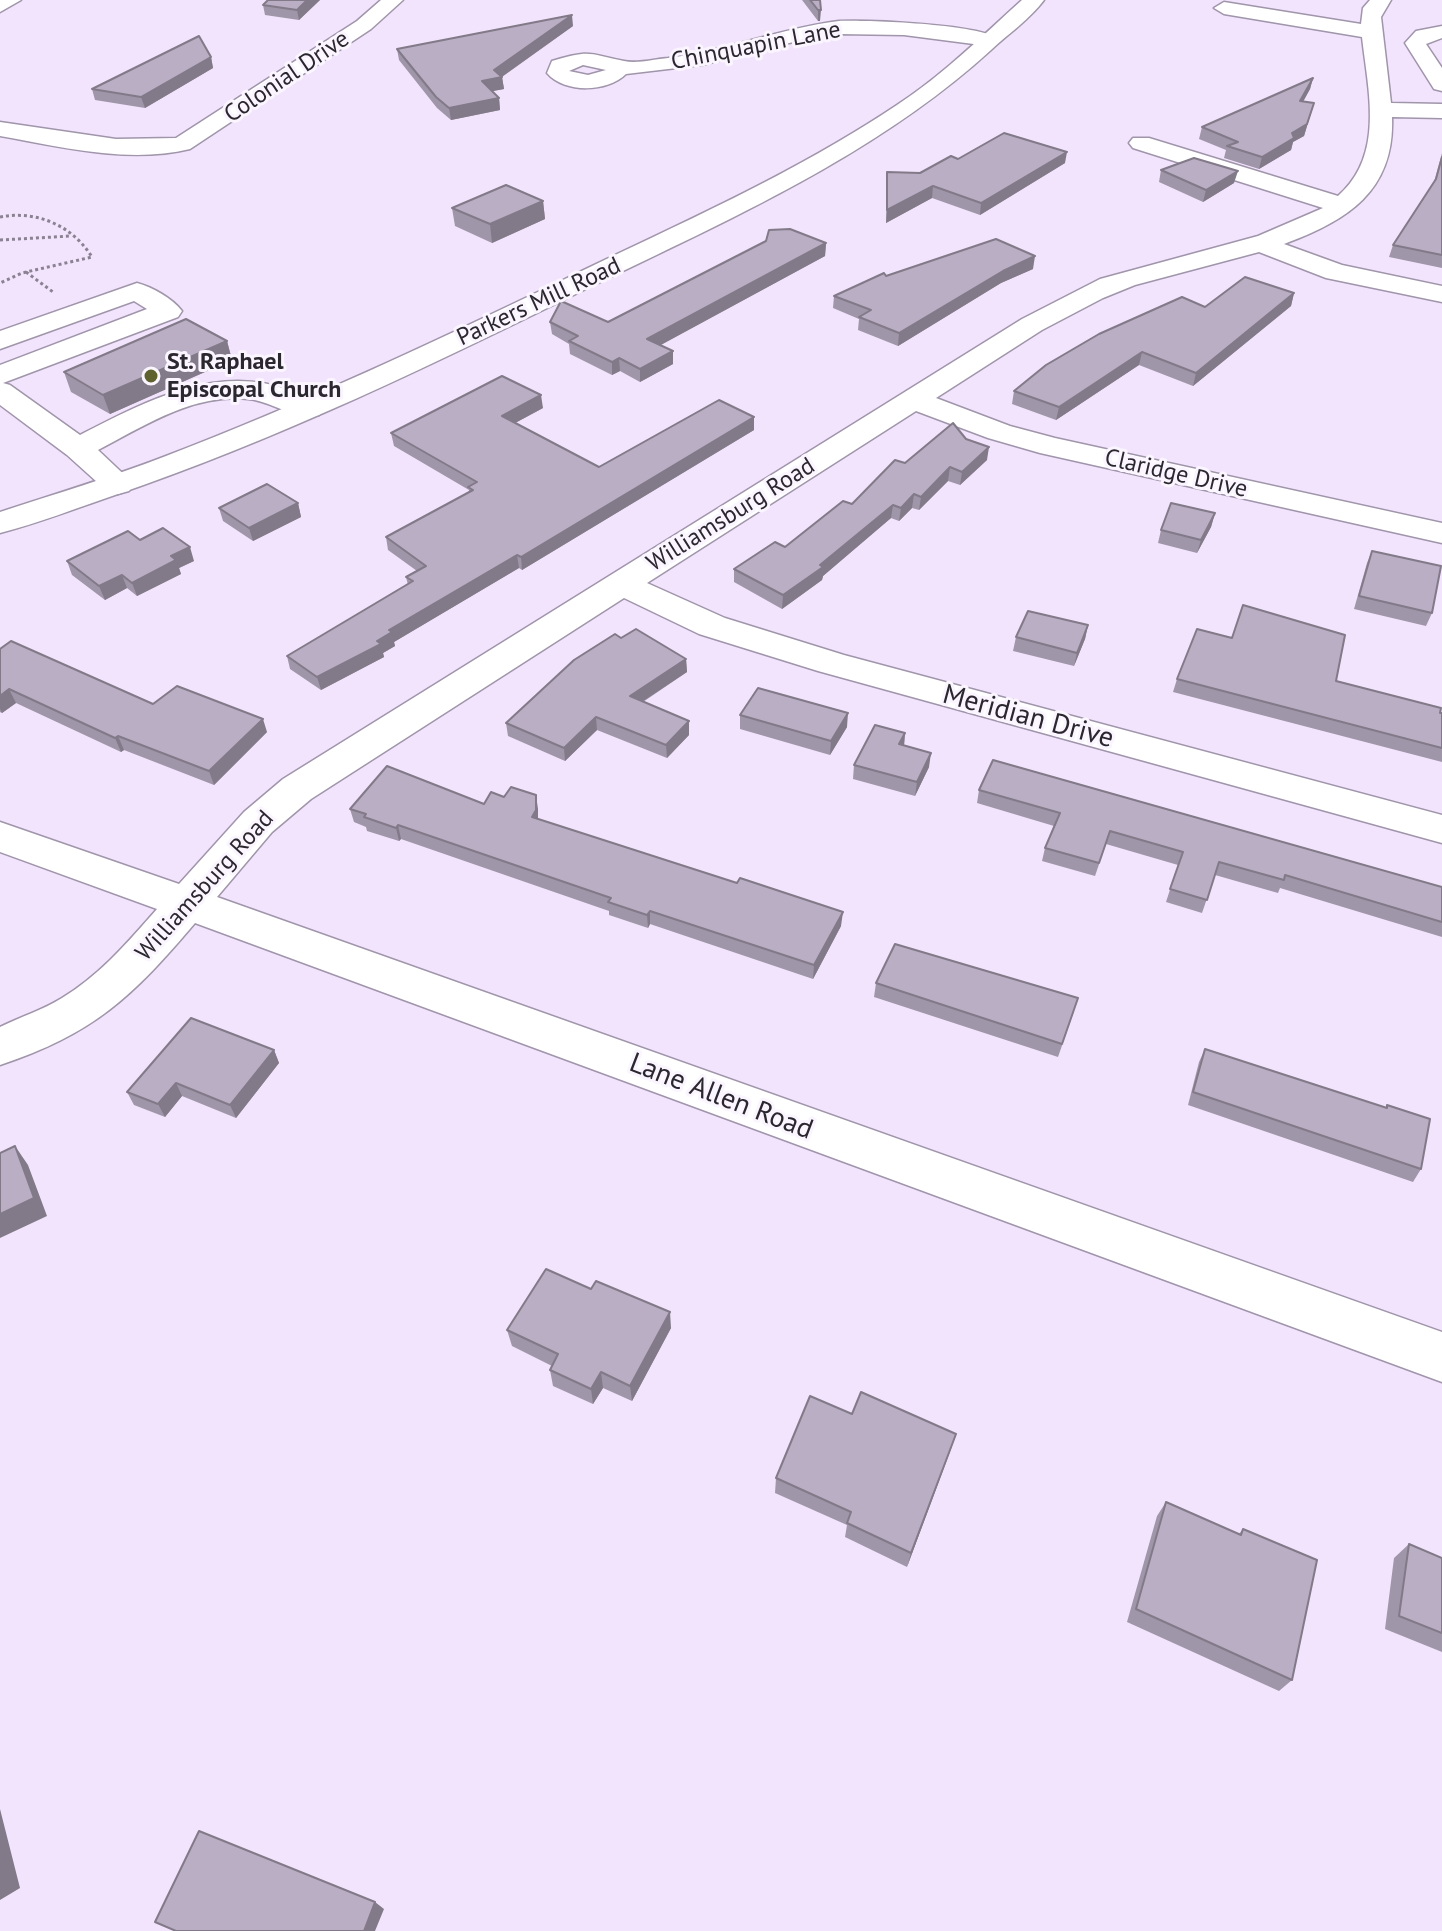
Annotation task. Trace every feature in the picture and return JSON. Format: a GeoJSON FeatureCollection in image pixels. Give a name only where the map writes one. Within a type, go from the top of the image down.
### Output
{"type":"FeatureCollection","features":[{"type":"Feature","properties":{"kind":"street"},"geometry":{"type":"LineString","coordinates":[[0,6],[11,0]]}},
{"type":"Feature","properties":{"kind":"street","name":"Colonial Drive"},"geometry":{"type":"LineString","coordinates":[[38,135],[124,145],[176,146],[194,139],[351,34],[393,0]]}},
{"type":"Feature","properties":{"kind":"street","name":"Parkers Mill Road"},"geometry":{"type":"LineString","coordinates":[[0,523],[118,484],[308,409],[628,260],[807,168],[905,110],[951,75],[1034,0]]}},
{"type":"Feature","properties":{"kind":"street","name":"Williamsburg Road"},"geometry":{"type":"LineString","coordinates":[[0,1047],[76,1012],[103,993],[129,970],[258,822],[297,789],[1041,318],[1100,288],[1260,244],[1318,221],[1344,206],[1372,172],[1377,160],[1379,110],[1371,32],[1373,8],[1381,0]]}},
{"type":"Feature","properties":{"kind":"street"},"geometry":{"type":"LineString","coordinates":[[1224,8],[1371,32]]}},
{"type":"Feature","properties":{"kind":"street","name":"Chinquapin Lane"},"geometry":{"type":"LineString","coordinates":[[618,68],[709,58],[802,33],[838,27],[886,27],[989,40]]}},
{"type":"Feature","properties":{"kind":"street"},"geometry":{"type":"LineString","coordinates":[[1442,32],[1423,35],[1415,43],[1442,84]]}},
{"type":"Feature","properties":{"kind":"street"},"geometry":{"type":"LineString","coordinates":[[1379,110],[1442,111]]}},
{"type":"Feature","properties":{"kind":"street"},"geometry":{"type":"LineString","coordinates":[[0,129],[38,135]]}},
{"type":"Feature","properties":{"kind":"street"},"geometry":{"type":"LineString","coordinates":[[0,150],[38,135]]}},
{"type":"Feature","properties":{"kind":"street"},"geometry":{"type":"LineString","coordinates":[[1141,143],[1344,206]]}},
{"type":"Feature","properties":{"kind":"street"},"geometry":{"type":"LineString","coordinates":[[1260,244],[1335,272],[1442,294]]}},
{"type":"Feature","properties":{"kind":"street"},"geometry":{"type":"LineString","coordinates":[[0,341],[137,291],[168,311],[0,375]]}},
{"type":"Feature","properties":{"kind":"street"},"geometry":{"type":"LineString","coordinates":[[78,448],[159,408],[207,391],[240,387],[268,391],[308,409]]}},
{"type":"Feature","properties":{"kind":"street"},"geometry":{"type":"LineString","coordinates":[[0,391],[78,448],[118,484]]}},
{"type":"Feature","properties":{"kind":"street","name":"Claridge Drive"},"geometry":{"type":"LineString","coordinates":[[914,400],[985,427],[1051,446],[1442,533]]}},
{"type":"Feature","properties":{"kind":"street","name":"Meridian Drive"},"geometry":{"type":"LineString","coordinates":[[621,584],[712,626],[831,663],[1442,829]]}},
{"type":"Feature","properties":{"kind":"street","name":"Lane Allen Road"},"geometry":{"type":"LineString","coordinates":[[0,836],[1442,1357]]}},
{"type":"Feature","properties":{"kind":"path"},"geometry":{"type":"LineString","coordinates":[[0,217],[32,214],[72,236],[88,248],[92,257],[25,272],[0,283]]}},
{"type":"Feature","properties":{"kind":"path"},"geometry":{"type":"LineString","coordinates":[[0,240],[72,236]]}},
{"type":"Feature","properties":{"kind":"path"},"geometry":{"type":"LineString","coordinates":[[25,272],[52,292],[65,288]]}},
{"type":"Feature","properties":{"kind":"building"},"geometry":{"type":"Polygon","coordinates":[[[268,0],[307,0],[297,10],[263,5],[268,0]]]}},
{"type":"Feature","properties":{"kind":"building"},"geometry":{"type":"Polygon","coordinates":[[[810,0],[820,0],[821,10],[818,10],[810,0]]]}},
{"type":"Feature","properties":{"kind":"building"},"geometry":{"type":"Polygon","coordinates":[[[572,15],[494,70],[502,77],[482,81],[499,98],[449,108],[436,97],[397,49],[572,15]]]}},
{"type":"Feature","properties":{"kind":"building"},"geometry":{"type":"Polygon","coordinates":[[[199,36],[211,57],[141,97],[92,89],[199,36]]]}},
{"type":"Feature","properties":{"kind":"building"},"geometry":{"type":"Polygon","coordinates":[[[1313,78],[1300,101],[1314,103],[1307,124],[1292,133],[1294,138],[1262,157],[1227,146],[1238,142],[1202,127],[1313,78]]]}},
{"type":"Feature","properties":{"kind":"building"},"geometry":{"type":"Polygon","coordinates":[[[1004,133],[1067,152],[981,203],[933,186],[887,210],[887,172],[920,173],[951,156],[958,159],[1004,133]]]}},
{"type":"Feature","properties":{"kind":"building"},"geometry":{"type":"Polygon","coordinates":[[[1442,157],[1442,255],[1393,245],[1436,179],[1442,157]]]}},
{"type":"Feature","properties":{"kind":"building"},"geometry":{"type":"Polygon","coordinates":[[[1194,158],[1238,171],[1206,190],[1161,170],[1194,158]]]}},
{"type":"Feature","properties":{"kind":"building"},"geometry":{"type":"Polygon","coordinates":[[[506,185],[543,201],[490,224],[452,208],[506,185]]]}},
{"type":"Feature","properties":{"kind":"building"},"geometry":{"type":"Polygon","coordinates":[[[790,229],[826,243],[647,339],[673,351],[640,369],[619,358],[612,362],[569,341],[578,336],[550,322],[561,301],[608,322],[766,241],[769,230],[790,229]]]}},
{"type":"Feature","properties":{"kind":"building"},"geometry":{"type":"Polygon","coordinates":[[[996,239],[1035,256],[1003,271],[899,333],[859,317],[871,310],[834,296],[884,273],[886,276],[996,239]]]}},
{"type":"Feature","properties":{"kind":"building"},"geometry":{"type":"Polygon","coordinates":[[[1245,277],[1294,293],[1196,373],[1142,352],[1059,407],[1014,391],[1046,365],[1099,334],[1182,297],[1205,307],[1245,277]]]}},
{"type":"Feature","properties":{"kind":"building"},"geometry":{"type":"Polygon","coordinates":[[[186,319],[227,341],[103,395],[64,372],[186,319]]]}},
{"type":"Feature","properties":{"kind":"building"},"geometry":{"type":"Polygon","coordinates":[[[502,376],[541,395],[502,416],[599,467],[719,400],[754,417],[521,557],[517,555],[389,630],[392,632],[377,641],[381,644],[317,677],[287,656],[413,581],[406,577],[426,566],[386,537],[473,490],[468,487],[477,482],[391,433],[502,376]]]}},
{"type":"Feature","properties":{"kind":"building"},"geometry":{"type":"Polygon","coordinates":[[[953,423],[966,439],[989,447],[962,472],[950,467],[921,497],[914,494],[901,508],[893,505],[820,565],[823,567],[783,595],[734,569],[775,542],[785,547],[843,501],[852,504],[895,460],[905,463],[953,423]]]}},
{"type":"Feature","properties":{"kind":"building"},"geometry":{"type":"Polygon","coordinates":[[[267,484],[298,503],[249,528],[219,508],[267,484]]]}},
{"type":"Feature","properties":{"kind":"building"},"geometry":{"type":"Polygon","coordinates":[[[1171,503],[1215,513],[1201,540],[1161,530],[1171,503]]]}},
{"type":"Feature","properties":{"kind":"building"},"geometry":{"type":"Polygon","coordinates":[[[163,528],[190,547],[171,556],[176,560],[132,583],[122,575],[99,586],[67,561],[128,531],[140,540],[163,528]]]}},
{"type":"Feature","properties":{"kind":"building"},"geometry":{"type":"Polygon","coordinates":[[[1372,551],[1441,566],[1432,613],[1359,596],[1372,551]]]}},
{"type":"Feature","properties":{"kind":"building"},"geometry":{"type":"Polygon","coordinates":[[[1243,605],[1345,635],[1336,681],[1441,708],[1442,748],[1177,679],[1197,629],[1232,638],[1243,605]]]}},
{"type":"Feature","properties":{"kind":"building"},"geometry":{"type":"Polygon","coordinates":[[[1028,611],[1088,625],[1077,653],[1016,637],[1028,611]]]}},
{"type":"Feature","properties":{"kind":"building"},"geometry":{"type":"Polygon","coordinates":[[[636,629],[686,659],[630,696],[689,721],[666,745],[596,717],[564,748],[506,723],[574,660],[615,634],[621,638],[636,629]]]}},
{"type":"Feature","properties":{"kind":"building"},"geometry":{"type":"Polygon","coordinates":[[[11,641],[153,704],[177,686],[263,719],[209,771],[118,736],[115,738],[9,689],[0,696],[0,649],[11,641]]]}},
{"type":"Feature","properties":{"kind":"building"},"geometry":{"type":"Polygon","coordinates":[[[758,688],[848,713],[831,741],[740,715],[758,688]]]}},
{"type":"Feature","properties":{"kind":"building"},"geometry":{"type":"Polygon","coordinates":[[[875,725],[905,733],[899,744],[931,753],[917,782],[854,765],[875,725]]]}},
{"type":"Feature","properties":{"kind":"building"},"geometry":{"type":"Polygon","coordinates":[[[993,760],[1442,887],[1442,922],[1285,875],[1284,880],[1219,862],[1207,900],[1170,889],[1183,852],[1110,831],[1099,863],[1045,848],[1060,813],[979,790],[993,760]]]}},
{"type":"Feature","properties":{"kind":"building"},"geometry":{"type":"Polygon","coordinates":[[[387,766],[484,804],[491,792],[504,797],[511,787],[536,795],[536,810],[532,817],[737,883],[740,878],[843,912],[814,965],[650,911],[647,915],[608,902],[611,898],[398,825],[396,828],[350,809],[387,766]]]}},
{"type":"Feature","properties":{"kind":"building"},"geometry":{"type":"Polygon","coordinates":[[[895,944],[1078,998],[1062,1044],[876,983],[895,944]]]}},
{"type":"Feature","properties":{"kind":"building"},"geometry":{"type":"Polygon","coordinates":[[[191,1018],[274,1050],[230,1105],[176,1083],[158,1104],[127,1092],[191,1018]]]}},
{"type":"Feature","properties":{"kind":"building"},"geometry":{"type":"Polygon","coordinates":[[[1205,1049],[1430,1119],[1421,1169],[1193,1092],[1205,1049]]]}},
{"type":"Feature","properties":{"kind":"building"},"geometry":{"type":"Polygon","coordinates":[[[15,1146],[34,1198],[0,1214],[0,1153],[15,1146]]]}},
{"type":"Feature","properties":{"kind":"building"},"geometry":{"type":"Polygon","coordinates":[[[546,1269],[591,1289],[596,1281],[670,1312],[630,1386],[601,1372],[591,1389],[550,1370],[558,1354],[507,1330],[546,1269]]]}},
{"type":"Feature","properties":{"kind":"building"},"geometry":{"type":"Polygon","coordinates":[[[861,1392],[956,1434],[911,1553],[847,1523],[851,1512],[776,1478],[810,1396],[852,1414],[861,1392]]]}},
{"type":"Feature","properties":{"kind":"building"},"geometry":{"type":"Polygon","coordinates":[[[1166,1502],[1241,1535],[1243,1529],[1317,1560],[1292,1680],[1136,1609],[1166,1502]]]}},
{"type":"Feature","properties":{"kind":"building"},"geometry":{"type":"Polygon","coordinates":[[[1409,1544],[1442,1558],[1442,1633],[1399,1616],[1409,1544]]]}},
{"type":"Feature","properties":{"kind":"building"},"geometry":{"type":"Polygon","coordinates":[[[199,1831],[375,1902],[364,1931],[176,1931],[155,1922],[199,1831]]]}},
{"type":"Feature","properties":{"kind":"place","name":"St. Raphael Episcopal Church"},"geometry":{"type":"Point","coordinates":[151,376]}}]}
